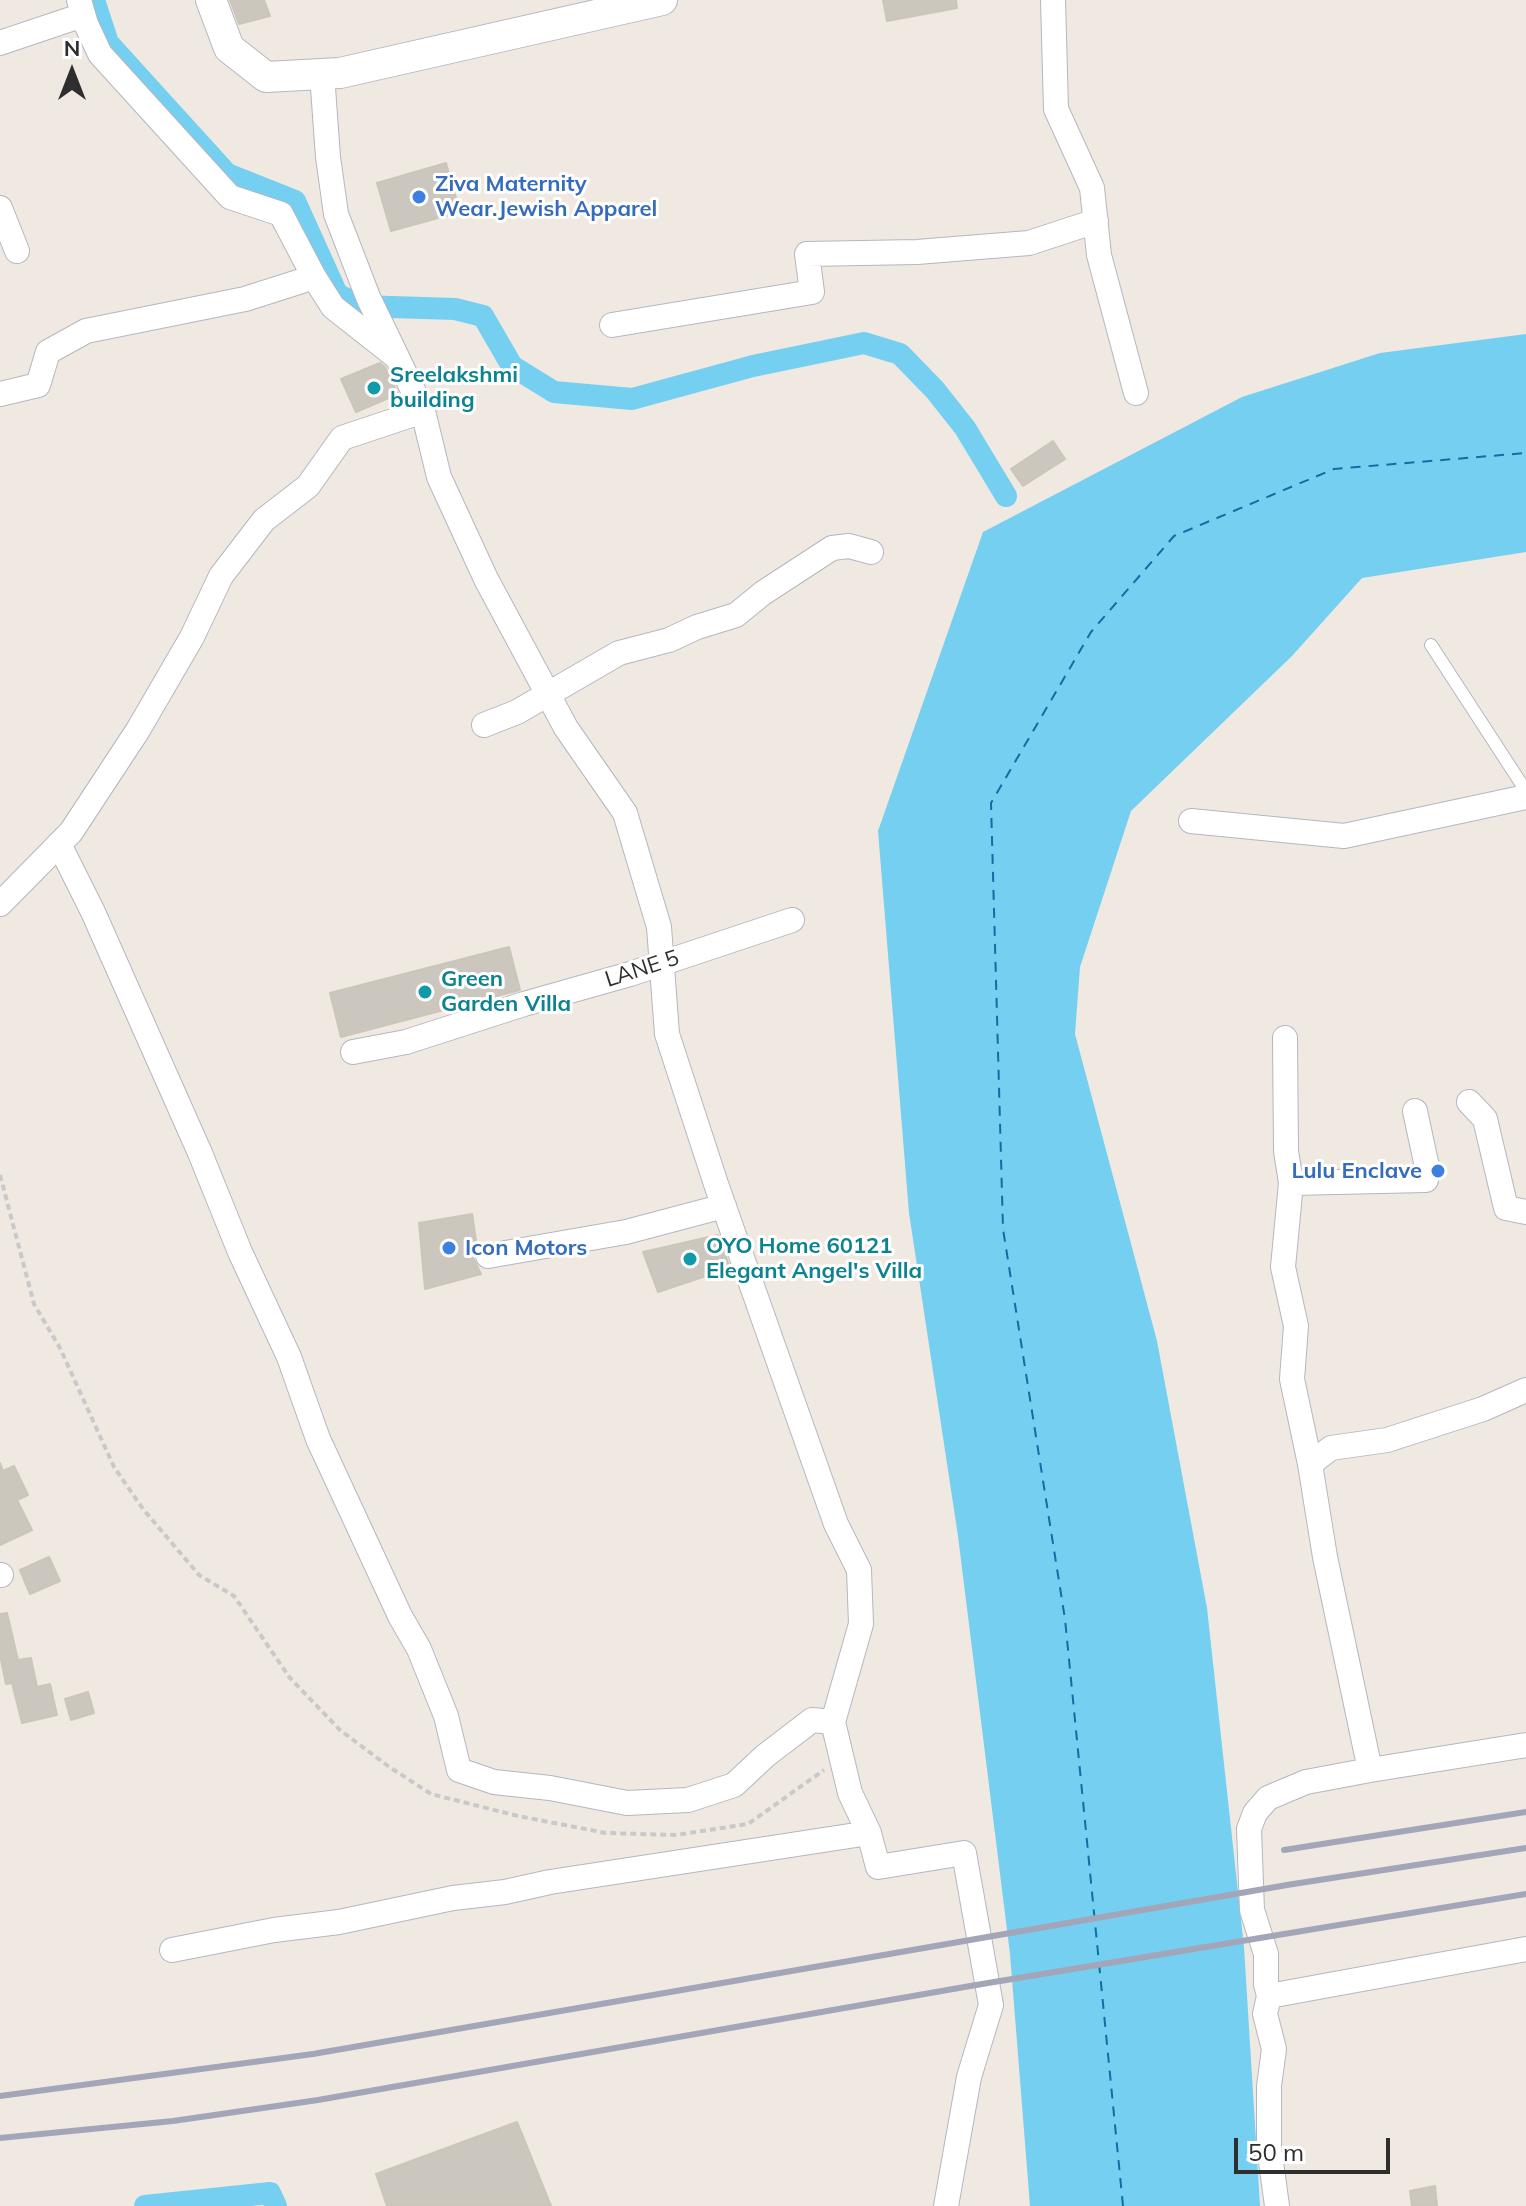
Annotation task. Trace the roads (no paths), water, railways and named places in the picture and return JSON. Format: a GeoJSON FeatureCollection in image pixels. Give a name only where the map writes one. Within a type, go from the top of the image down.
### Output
{"type":"FeatureCollection","features":[{"type":"Feature","properties":{"kind":"street"},"geometry":{"type":"LineString","coordinates":[[211,0],[229,48],[266,77],[340,73],[593,7],[662,0]]}},
{"type":"Feature","properties":{"kind":"street"},"geometry":{"type":"LineString","coordinates":[[1053,0],[1056,109],[1092,188],[1099,255],[1136,393]]}},
{"type":"Feature","properties":{"kind":"street"},"geometry":{"type":"LineString","coordinates":[[0,43],[81,8],[100,54],[230,197],[281,214],[333,307],[398,359]]}},
{"type":"Feature","properties":{"kind":"street"},"geometry":{"type":"LineString","coordinates":[[322,74],[336,214],[368,297],[423,411],[439,477],[486,579],[566,728],[625,813],[659,927],[667,1034],[836,1524],[859,1570],[861,1624],[833,1722],[850,1793],[869,1833],[878,1867],[964,1853],[991,2005],[969,2077],[946,2206]]}},
{"type":"Feature","properties":{"kind":"street"},"geometry":{"type":"LineString","coordinates":[[0,208],[17,251]]}},
{"type":"Feature","properties":{"kind":"street"},"geometry":{"type":"LineString","coordinates":[[612,325],[812,292],[807,254],[917,252],[1029,243],[1096,221]]}},
{"type":"Feature","properties":{"kind":"street"},"geometry":{"type":"LineString","coordinates":[[0,394],[38,385],[48,352],[86,331],[245,299],[314,277]]}},
{"type":"Feature","properties":{"kind":"street"},"geometry":{"type":"LineString","coordinates":[[0,904],[71,832],[138,730],[192,637],[221,576],[264,520],[308,486],[342,438],[423,411]]}},
{"type":"Feature","properties":{"kind":"street"},"geometry":{"type":"LineString","coordinates":[[484,725],[517,712],[619,653],[669,640],[736,615],[763,593],[832,548],[849,546],[871,552]]}},
{"type":"Feature","properties":{"kind":"street"},"geometry":{"type":"LineString","coordinates":[[1191,821],[1344,836],[1526,797]]}},
{"type":"Feature","properties":{"kind":"street"},"geometry":{"type":"LineString","coordinates":[[59,844],[93,912],[200,1153],[240,1252],[289,1357],[318,1439],[400,1616],[419,1649],[446,1716],[459,1770],[494,1782],[550,1788],[627,1803],[688,1800],[734,1785],[765,1756],[812,1720],[833,1722]]}},
{"type":"Feature","properties":{"kind":"street","name":"LANE 5"},"geometry":{"type":"LineString","coordinates":[[353,1052],[406,1042],[792,920]]}},
{"type":"Feature","properties":{"kind":"street"},"geometry":{"type":"LineString","coordinates":[[1285,1038],[1286,1151],[1291,1183],[1283,1267],[1296,1326],[1292,1379],[1325,1557],[1370,1770]]}},
{"type":"Feature","properties":{"kind":"street"},"geometry":{"type":"LineString","coordinates":[[1469,1102],[1485,1119],[1506,1208],[1526,1212]]}},
{"type":"Feature","properties":{"kind":"street"},"geometry":{"type":"LineString","coordinates":[[1291,1183],[1426,1180],[1427,1167],[1415,1111]]}},
{"type":"Feature","properties":{"kind":"street"},"geometry":{"type":"LineString","coordinates":[[488,1256],[626,1232],[724,1206]]}},
{"type":"Feature","properties":{"kind":"street"},"geometry":{"type":"LineString","coordinates":[[1310,1464],[1331,1448],[1387,1440],[1483,1409],[1526,1390]]}},
{"type":"Feature","properties":{"kind":"street"},"geometry":{"type":"LineString","coordinates":[[1277,2206],[1269,2147],[1269,2086],[1274,2049],[1265,2014],[1269,1996],[1266,1954],[1252,1910],[1249,1829],[1255,1813],[1268,1798],[1306,1782],[1526,1745]]}},
{"type":"Feature","properties":{"kind":"street"},"geometry":{"type":"LineString","coordinates":[[172,1950],[274,1930],[339,1922],[453,1898],[869,1833]]}},
{"type":"Feature","properties":{"kind":"street"},"geometry":{"type":"LineString","coordinates":[[1269,1996],[1526,1949]]}},
{"type":"Feature","properties":{"kind":"lane"},"geometry":{"type":"LineString","coordinates":[[1431,645],[1526,791]]}},
{"type":"Feature","properties":{"kind":"water"},"geometry":{"type":"Polygon","coordinates":[[[1526,334],[1526,552],[1362,578],[1292,656],[1131,811],[1080,967],[1075,1034],[1157,1341],[1207,1608],[1244,1947],[1260,2206],[1030,2206],[1010,1954],[958,1536],[909,1213],[878,831],[983,532],[1242,397],[1380,353],[1526,334]]]}},
{"type":"Feature","properties":{"kind":"waterway"},"geometry":{"type":"LineString","coordinates":[[94,0],[108,43],[227,174],[295,201],[337,294],[359,306],[455,309],[483,316],[512,366],[554,392],[632,399],[753,366],[864,343],[900,354],[935,390],[965,428],[1006,496]]}},
{"type":"Feature","properties":{"kind":"waterway"},"geometry":{"type":"LineString","coordinates":[[145,2206],[270,2193],[276,2206]]}},
{"type":"Feature","properties":{"kind":"railway"},"geometry":{"type":"LineString","coordinates":[[1284,1850],[1526,1812]]}},
{"type":"Feature","properties":{"kind":"railway"},"geometry":{"type":"LineString","coordinates":[[0,2096],[313,2054],[1287,1885],[1526,1848]]}},
{"type":"Feature","properties":{"kind":"railway"},"geometry":{"type":"LineString","coordinates":[[0,2138],[173,2121],[318,2100],[976,1985],[1526,1894]]}},
{"type":"Feature","properties":{"kind":"place","name":"Ziva Maternity Wear.Jewish Apparel"},"geometry":{"type":"Point","coordinates":[419,197]}},
{"type":"Feature","properties":{"kind":"place","name":"Sreelakshmi building"},"geometry":{"type":"Point","coordinates":[374,388]}},
{"type":"Feature","properties":{"kind":"place","name":"Green Garden Villa"},"geometry":{"type":"Point","coordinates":[425,992]}},
{"type":"Feature","properties":{"kind":"place","name":"Lulu Enclave"},"geometry":{"type":"Point","coordinates":[1438,1171]}},
{"type":"Feature","properties":{"kind":"place","name":"Icon Motors"},"geometry":{"type":"Point","coordinates":[449,1248]}},
{"type":"Feature","properties":{"kind":"place","name":"OYO Home 60121 Elegant Angel's Villa"},"geometry":{"type":"Point","coordinates":[690,1259]}}]}
